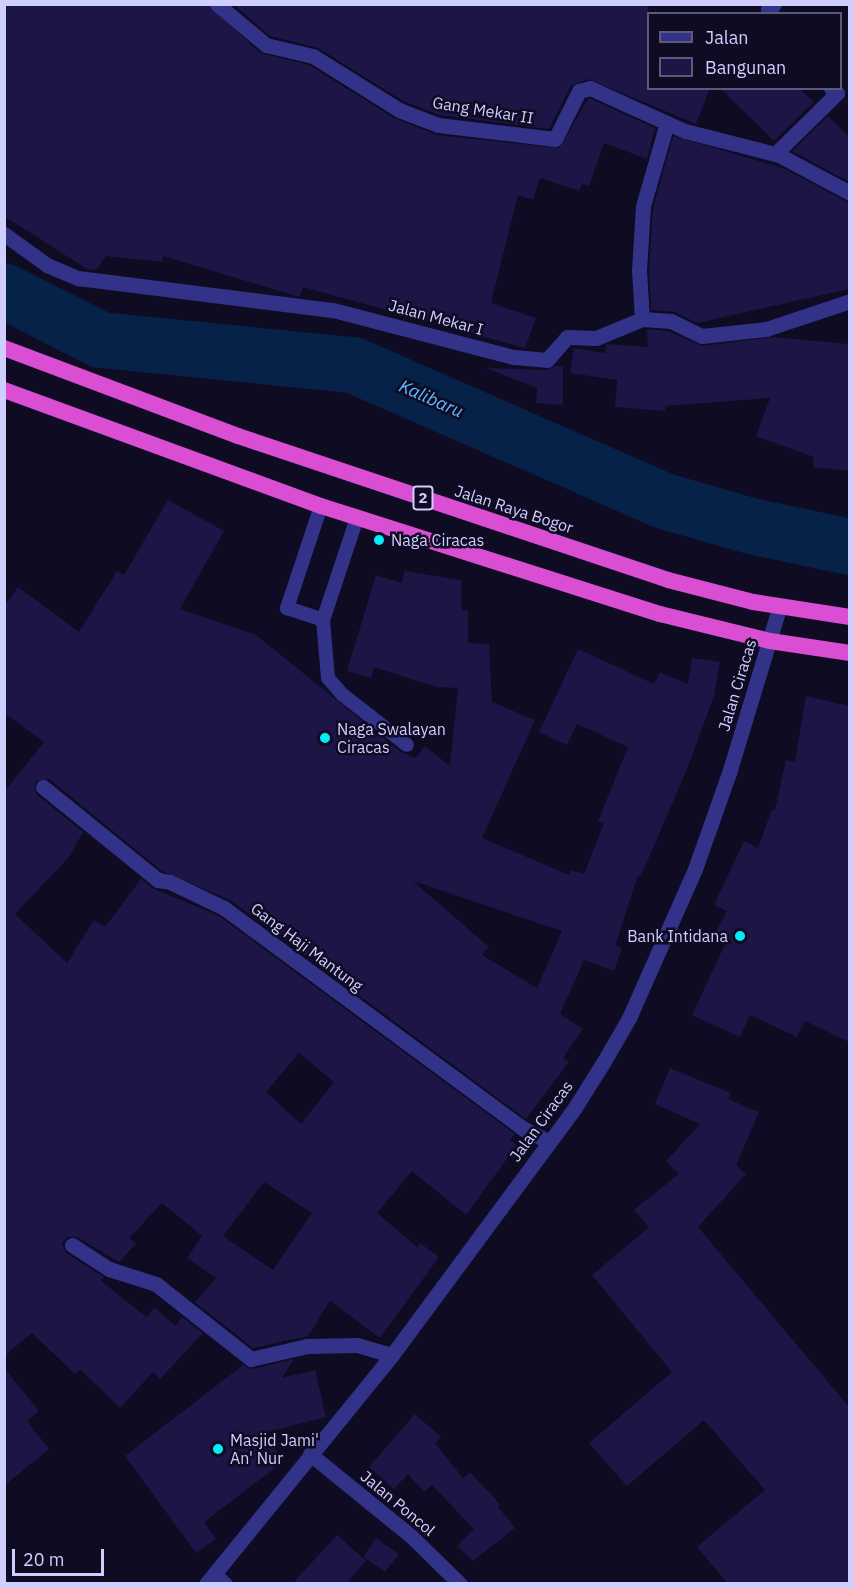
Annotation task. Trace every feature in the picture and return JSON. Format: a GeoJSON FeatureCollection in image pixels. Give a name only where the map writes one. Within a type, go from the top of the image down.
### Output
{"type":"FeatureCollection","features":[{"type":"Feature","properties":{"kind":"highway","name":"Jalan Raya Bogor"},"geometry":{"type":"LineString","coordinates":[[4,348],[272,448],[668,580],[779,608],[849,617]]}},
{"type":"Feature","properties":{"kind":"highway","name":"2"},"geometry":{"type":"LineString","coordinates":[[6,393],[321,506],[660,614],[770,641],[849,653]]}},
{"type":"Feature","properties":{"kind":"street","name":"Gang Mekar II"},"geometry":{"type":"LineString","coordinates":[[217,4],[266,45],[313,56],[399,110],[438,124],[555,139],[584,88],[667,123]]}},
{"type":"Feature","properties":{"kind":"street"},"geometry":{"type":"LineString","coordinates":[[777,154],[837,93],[833,90]]}},
{"type":"Feature","properties":{"kind":"street"},"geometry":{"type":"LineString","coordinates":[[642,319],[639,270],[643,206],[667,123],[777,154],[849,193]]}},
{"type":"Feature","properties":{"kind":"street","name":"Jalan Mekar I"},"geometry":{"type":"LineString","coordinates":[[4,234],[47,265],[78,278],[333,310],[514,357],[547,360],[567,337],[596,338],[642,319],[671,321],[702,336],[766,329],[849,301]]}},
{"type":"Feature","properties":{"kind":"street","name":"Jalan Ciracas"},"geometry":{"type":"LineString","coordinates":[[215,1580],[310,1454],[392,1355],[549,1142],[603,1063],[653,964],[694,869],[779,608]]}},
{"type":"Feature","properties":{"kind":"street","name":"Gang Haji Mantung"},"geometry":{"type":"LineString","coordinates":[[43,787],[158,880],[173,883],[224,908],[524,1129],[549,1142]]}},
{"type":"Feature","properties":{"kind":"street"},"geometry":{"type":"LineString","coordinates":[[72,1245],[108,1269],[156,1284],[239,1354],[251,1359],[307,1346],[357,1345],[392,1355]]}},
{"type":"Feature","properties":{"kind":"street","name":"Jalan Poncol"},"geometry":{"type":"LineString","coordinates":[[310,1454],[411,1536],[460,1584]]}},
{"type":"Feature","properties":{"kind":"lane"},"geometry":{"type":"LineString","coordinates":[[321,506],[286,608],[323,620]]}},
{"type":"Feature","properties":{"kind":"lane"},"geometry":{"type":"LineString","coordinates":[[357,518],[323,620],[328,678],[343,695],[407,744]]}},
{"type":"Feature","properties":{"kind":"building"},"geometry":{"type":"Polygon","coordinates":[[[4,4],[208,4],[260,53],[309,65],[394,118],[437,135],[559,148],[589,98],[655,128],[647,159],[604,143],[589,186],[582,184],[579,191],[540,178],[533,200],[518,195],[491,303],[536,318],[525,348],[303,287],[300,296],[296,296],[163,256],[163,262],[106,256],[96,270],[87,269],[4,216],[4,4]]]}},
{"type":"Feature","properties":{"kind":"building"},"geometry":{"type":"Polygon","coordinates":[[[233,4],[648,4],[647,90],[709,90],[696,124],[588,79],[571,86],[549,129],[440,115],[403,101],[318,48],[270,36],[233,4]]]}},
{"type":"Feature","properties":{"kind":"building"},"geometry":{"type":"Polygon","coordinates":[[[722,90],[801,90],[814,102],[774,141],[722,90]]]}},
{"type":"Feature","properties":{"kind":"building"},"geometry":{"type":"Polygon","coordinates":[[[828,116],[849,137],[849,182],[792,151],[828,116]]]}},
{"type":"Feature","properties":{"kind":"building"},"geometry":{"type":"Polygon","coordinates":[[[673,136],[783,168],[849,203],[849,289],[697,323],[675,312],[651,310],[649,270],[653,208],[673,136]]]}},
{"type":"Feature","properties":{"kind":"building"},"geometry":{"type":"Polygon","coordinates":[[[647,329],[668,331],[702,346],[773,337],[849,344],[849,471],[813,467],[814,457],[756,436],[770,398],[665,406],[665,411],[615,407],[617,380],[570,373],[574,348],[605,353],[607,344],[648,347],[647,329]]]}},
{"type":"Feature","properties":{"kind":"building"},"geometry":{"type":"Polygon","coordinates":[[[555,366],[563,366],[563,405],[536,403],[537,388],[486,368],[547,370],[555,366]]]}},
{"type":"Feature","properties":{"kind":"building"},"geometry":{"type":"Polygon","coordinates":[[[168,500],[224,531],[180,609],[256,635],[401,752],[415,758],[425,746],[450,766],[458,688],[436,687],[374,667],[371,678],[347,671],[376,575],[402,583],[404,571],[461,580],[462,610],[468,610],[468,643],[489,644],[492,702],[535,720],[482,838],[569,875],[571,870],[584,874],[604,823],[598,821],[628,747],[577,724],[567,745],[539,732],[578,649],[654,684],[660,672],[688,684],[692,658],[720,662],[714,696],[687,769],[641,876],[638,875],[615,946],[622,948],[614,971],[584,960],[560,1014],[583,1029],[563,1058],[569,1062],[526,1119],[230,900],[162,871],[49,779],[35,781],[36,794],[83,832],[69,857],[15,914],[67,963],[94,920],[105,927],[141,879],[152,888],[219,916],[515,1134],[510,1140],[517,1145],[466,1215],[412,1171],[377,1213],[417,1247],[420,1243],[439,1257],[380,1338],[330,1301],[308,1336],[253,1348],[195,1302],[216,1278],[187,1258],[202,1236],[162,1203],[129,1238],[136,1244],[119,1262],[77,1237],[67,1237],[62,1244],[66,1253],[104,1277],[101,1281],[146,1317],[155,1307],[175,1326],[182,1317],[203,1333],[160,1379],[153,1372],[120,1408],[80,1369],[75,1374],[32,1333],[4,1356],[4,792],[44,742],[4,713],[4,606],[18,587],[79,632],[117,571],[124,575],[168,500]],[[413,881],[489,947],[482,955],[537,988],[562,931],[413,881]],[[299,1053],[266,1092],[301,1124],[334,1082],[299,1053]],[[264,1182],[223,1236],[273,1270],[312,1213],[264,1182]]]}},
{"type":"Feature","properties":{"kind":"building"},"geometry":{"type":"Polygon","coordinates":[[[806,696],[849,706],[849,1042],[805,1021],[797,1037],[750,1015],[740,1037],[692,1015],[726,942],[714,936],[727,911],[714,905],[744,841],[758,848],[772,809],[775,810],[786,760],[795,762],[806,696]]]}},
{"type":"Feature","properties":{"kind":"building"},"geometry":{"type":"Polygon","coordinates":[[[670,1068],[731,1093],[728,1099],[759,1112],[736,1165],[746,1174],[698,1227],[849,1407],[849,1584],[728,1584],[697,1547],[765,1490],[704,1420],[627,1486],[589,1443],[672,1372],[592,1275],[649,1227],[634,1210],[679,1174],[666,1161],[700,1124],[655,1104],[670,1068]]]}},
{"type":"Feature","properties":{"kind":"building"},"geometry":{"type":"Polygon","coordinates":[[[294,1359],[282,1378],[315,1370],[326,1417],[263,1433],[284,1461],[204,1522],[216,1539],[196,1553],[125,1456],[243,1365],[253,1369],[294,1359]]]}},
{"type":"Feature","properties":{"kind":"building"},"geometry":{"type":"Polygon","coordinates":[[[4,1368],[39,1411],[27,1421],[49,1449],[4,1486],[4,1368]]]}},
{"type":"Feature","properties":{"kind":"building"},"geometry":{"type":"Polygon","coordinates":[[[415,1414],[441,1437],[435,1443],[463,1478],[470,1472],[500,1504],[498,1507],[515,1528],[473,1561],[457,1546],[474,1529],[432,1485],[424,1492],[408,1474],[394,1489],[369,1467],[415,1414]]]}},
{"type":"Feature","properties":{"kind":"building"},"geometry":{"type":"Polygon","coordinates":[[[337,1535],[366,1561],[346,1584],[292,1584],[337,1535]]]}},
{"type":"Feature","properties":{"kind":"building"},"geometry":{"type":"Polygon","coordinates":[[[376,1538],[399,1554],[385,1572],[363,1557],[376,1538]]]}},
{"type":"Feature","properties":{"kind":"waterway","name":"Kalibaru"},"geometry":{"type":"LineString","coordinates":[[4,291],[101,340],[353,365],[664,501],[751,526],[850,547]]}},
{"type":"Feature","properties":{"kind":"place","name":"Naga Ciracas"},"geometry":{"type":"Point","coordinates":[379,540]}},
{"type":"Feature","properties":{"kind":"place","name":"Naga Swalayan Ciracas"},"geometry":{"type":"Point","coordinates":[325,738]}},
{"type":"Feature","properties":{"kind":"place","name":"Bank Intidana"},"geometry":{"type":"Point","coordinates":[740,936]}},
{"type":"Feature","properties":{"kind":"place","name":"Masjid Jami' An' Nur"},"geometry":{"type":"Point","coordinates":[218,1449]}}]}
